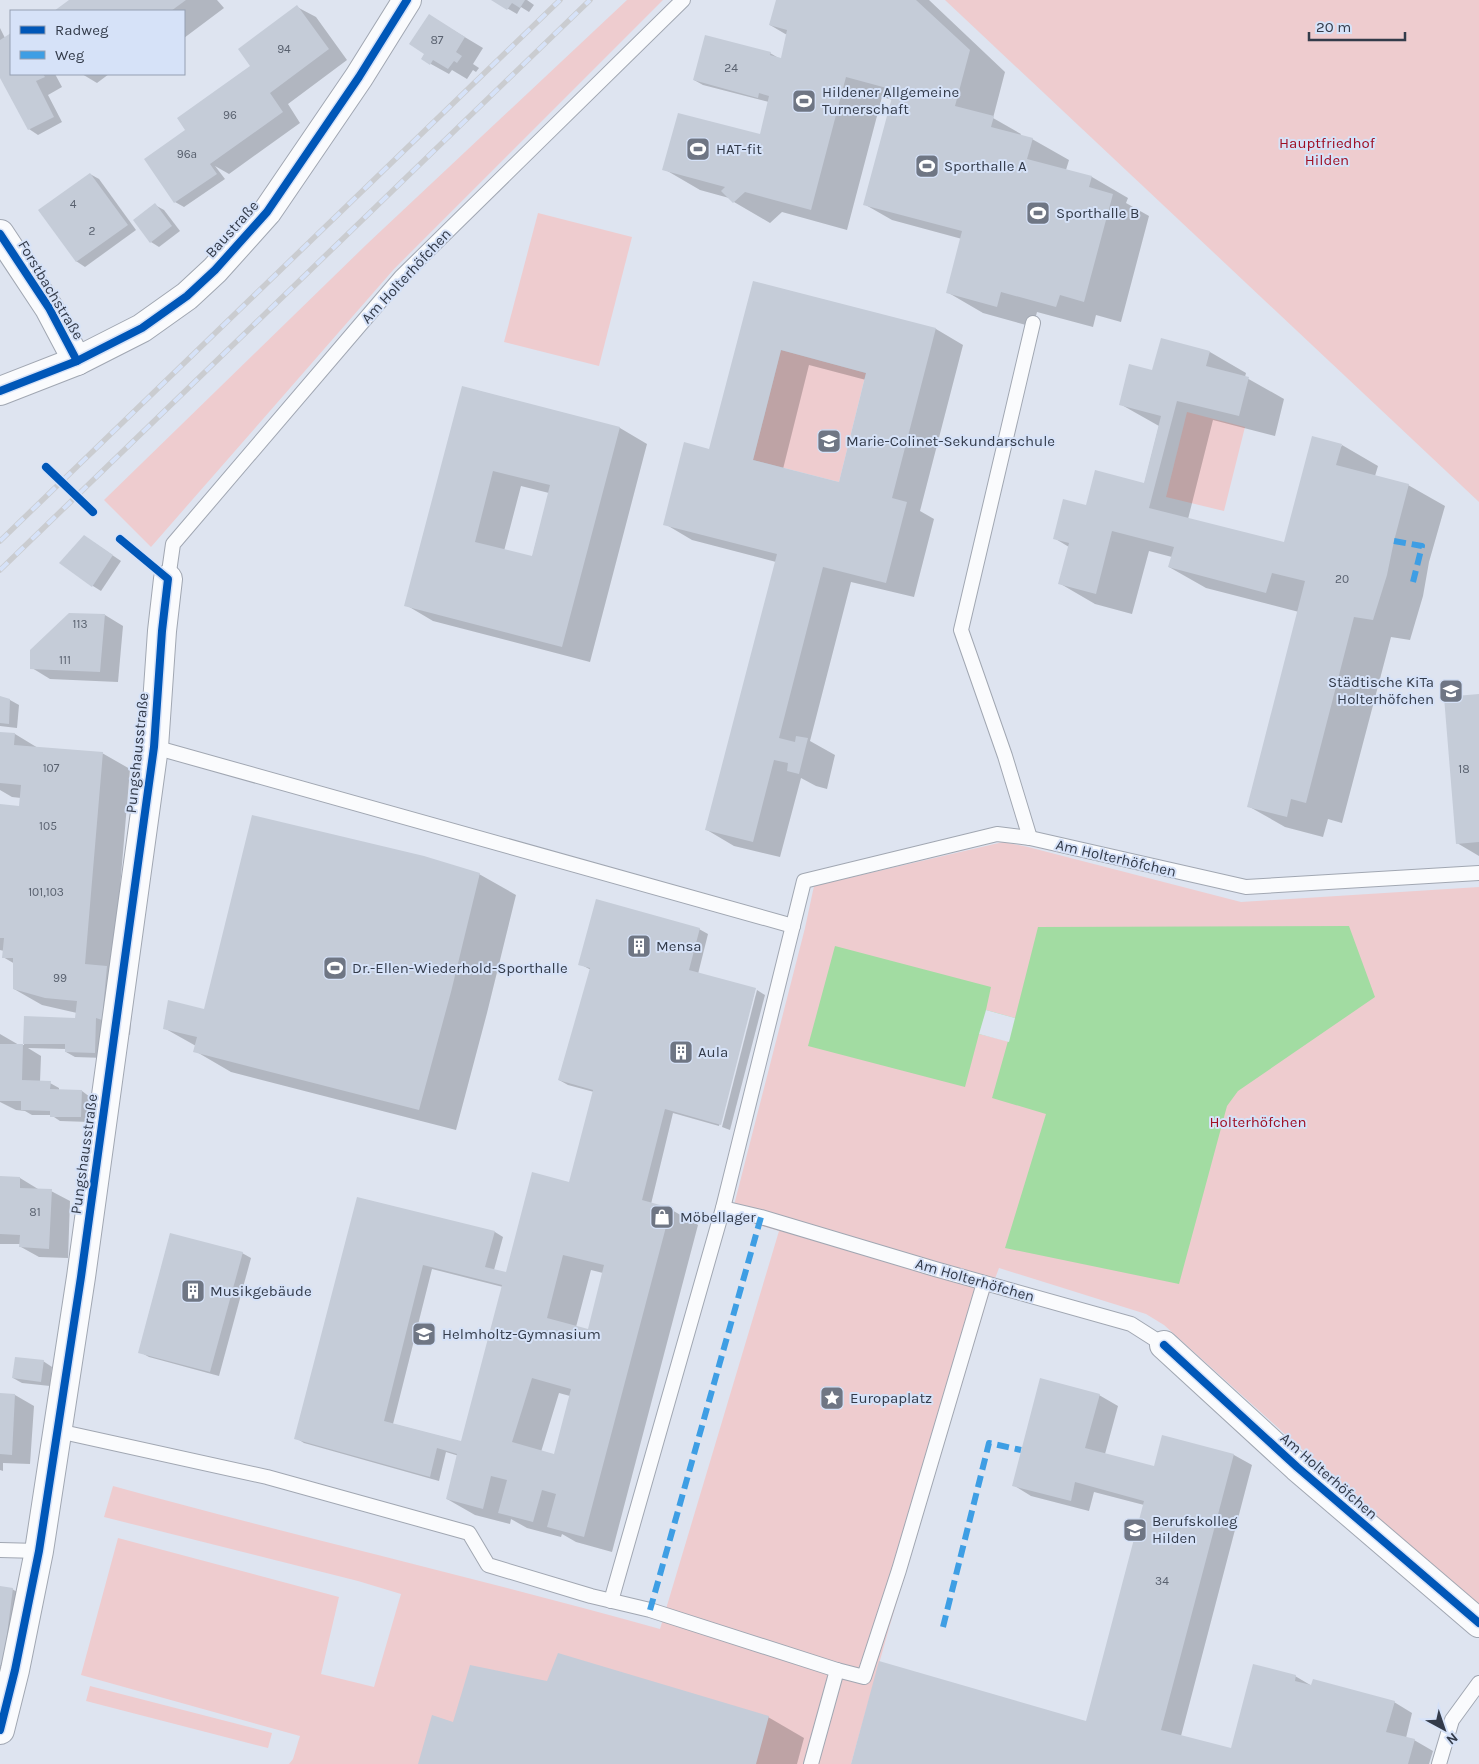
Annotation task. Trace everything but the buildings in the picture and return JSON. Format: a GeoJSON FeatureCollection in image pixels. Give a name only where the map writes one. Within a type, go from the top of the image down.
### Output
{"type":"FeatureCollection","features":[{"type":"Feature","properties":{"kind":"street","name":"Baustraße"},"geometry":{"type":"LineString","coordinates":[[0,391],[77,361],[142,328],[187,296],[215,270],[267,212],[359,77],[407,0]]}},
{"type":"Feature","properties":{"kind":"street","name":"Forstbachstraße"},"geometry":{"type":"LineString","coordinates":[[0,234],[49,308],[77,361]]}},
{"type":"Feature","properties":{"kind":"street","name":"Pungshausstraße"},"geometry":{"type":"LineString","coordinates":[[0,1730],[15,1670],[39,1551],[84,1258],[154,747],[162,631],[168,579]]}},
{"type":"Feature","properties":{"kind":"street","name":"Am Holterhöfchen"},"geometry":{"type":"LineString","coordinates":[[1164,1345],[1297,1467],[1479,1623]]}},
{"type":"Feature","properties":{"kind":"lane","name":"Am Holterhöfchen"},"geometry":{"type":"LineString","coordinates":[[168,579],[173,544],[401,277],[683,0]]}},
{"type":"Feature","properties":{"kind":"lane"},"geometry":{"type":"LineString","coordinates":[[1030,838],[1005,756],[961,630],[1033,323]]}},
{"type":"Feature","properties":{"kind":"lane"},"geometry":{"type":"LineString","coordinates":[[154,747],[793,926],[723,1208],[611,1601]]}},
{"type":"Feature","properties":{"kind":"lane","name":"Am Holterhöfchen"},"geometry":{"type":"LineString","coordinates":[[793,926],[804,880],[997,834],[1030,838],[1246,887],[1479,873]]}},
{"type":"Feature","properties":{"kind":"lane","name":"Am Holterhöfchen"},"geometry":{"type":"LineString","coordinates":[[723,1208],[761,1217],[1131,1324],[1164,1345]]}},
{"type":"Feature","properties":{"kind":"lane"},"geometry":{"type":"LineString","coordinates":[[58,1431],[267,1477],[469,1533],[488,1565],[611,1601],[650,1610],[836,1670],[864,1677],[899,1570],[984,1282]]}},
{"type":"Feature","properties":{"kind":"lane"},"geometry":{"type":"LineString","coordinates":[[0,1550],[39,1551]]}},
{"type":"Feature","properties":{"kind":"lane"},"geometry":{"type":"LineString","coordinates":[[811,1764],[836,1670]]}},
{"type":"Feature","properties":{"kind":"lane"},"geometry":{"type":"LineString","coordinates":[[1439,1764],[1452,1720],[1479,1683]]}},
{"type":"Feature","properties":{"kind":"green space"},"geometry":{"type":"Polygon","coordinates":[[[627,0],[663,0],[394,269],[151,547],[104,500],[367,244],[627,0]]]}},
{"type":"Feature","properties":{"kind":"green space","name":"Hauptfriedhof Hilden"},"geometry":{"type":"Polygon","coordinates":[[[945,0],[1479,0],[1479,502],[945,0]]]}},
{"type":"Feature","properties":{"kind":"green space"},"geometry":{"type":"Polygon","coordinates":[[[538,213],[632,237],[599,366],[504,342],[538,213]]]}},
{"type":"Feature","properties":{"kind":"green space"},"geometry":{"type":"Polygon","coordinates":[[[781,350],[866,373],[839,482],[753,460],[781,350]]]}},
{"type":"Feature","properties":{"kind":"green space"},"geometry":{"type":"Polygon","coordinates":[[[1187,412],[1245,427],[1224,511],[1166,497],[1187,412]]]}},
{"type":"Feature","properties":{"kind":"green space","name":"Holterhöfchen"},"geometry":{"type":"Polygon","coordinates":[[[1003,842],[1241,902],[1479,887],[1479,1609],[1164,1325],[1146,1314],[999,1268],[988,1297],[889,1628],[851,1764],[289,1764],[293,1759],[300,1736],[81,1675],[118,1538],[339,1597],[321,1674],[374,1687],[401,1594],[358,1581],[104,1517],[113,1486],[660,1629],[779,1231],[731,1217],[814,886],[1003,842]]]}},
{"type":"Feature","properties":{"kind":"green space"},"geometry":{"type":"Polygon","coordinates":[[[90,1686],[272,1733],[268,1748],[86,1701],[90,1686]]]}},
{"type":"Feature","properties":{"kind":"shaded area"},"geometry":{"type":"Polygon","coordinates":[[[1349,926],[1375,997],[1238,1091],[1227,1106],[1179,1284],[1005,1248],[1046,1114],[992,1098],[1008,1041],[979,1034],[965,1087],[808,1046],[835,946],[991,987],[986,1010],[1015,1018],[1038,927],[1349,926]]]}},
{"type":"Feature","properties":{"kind":"pier"},"geometry":{"type":"Polygon","coordinates":[[[986,1010],[1015,1018],[1009,1042],[979,1034],[986,1010]]]}},
{"type":"Feature","properties":{"kind":"railway"},"geometry":{"type":"LineString","coordinates":[[0,541],[560,0]]}},
{"type":"Feature","properties":{"kind":"railway"},"geometry":{"type":"LineString","coordinates":[[0,570],[590,0]]}},
{"type":"Feature","properties":{"kind":"marked path"},"geometry":{"type":"LineString","coordinates":[[1394,541],[1422,546],[1413,582]]}},
{"type":"Feature","properties":{"kind":"marked path"},"geometry":{"type":"LineString","coordinates":[[650,1610],[761,1217]]}},
{"type":"Feature","properties":{"kind":"marked path"},"geometry":{"type":"LineString","coordinates":[[943,1627],[989,1443],[1021,1450]]}},
{"type":"Feature","properties":{"kind":"cycle path"},"geometry":{"type":"LineString","coordinates":[[0,391],[77,361],[142,328],[187,296],[215,270],[267,212],[359,77],[407,0]]}},
{"type":"Feature","properties":{"kind":"cycle path"},"geometry":{"type":"LineString","coordinates":[[0,234],[49,308],[77,361]]}},
{"type":"Feature","properties":{"kind":"cycle path"},"geometry":{"type":"LineString","coordinates":[[46,467],[93,512]]}},
{"type":"Feature","properties":{"kind":"cycle path"},"geometry":{"type":"LineString","coordinates":[[0,1730],[15,1670],[39,1551],[81,1277],[154,747],[162,631],[168,579],[120,539]]}},
{"type":"Feature","properties":{"kind":"cycle path"},"geometry":{"type":"LineString","coordinates":[[1164,1345],[1297,1467],[1479,1623]]}},
{"type":"Feature","properties":{"kind":"place","name":"Hildener Allgemeine Turnerschaft"},"geometry":{"type":"Point","coordinates":[804,101]}},
{"type":"Feature","properties":{"kind":"place","name":"HAT-fit"},"geometry":{"type":"Point","coordinates":[698,149]}},
{"type":"Feature","properties":{"kind":"place","name":"Sporthalle A"},"geometry":{"type":"Point","coordinates":[927,166]}},
{"type":"Feature","properties":{"kind":"place","name":"Sporthalle B"},"geometry":{"type":"Point","coordinates":[1038,213]}},
{"type":"Feature","properties":{"kind":"place","name":"Marie-Colinet-Sekundarschule"},"geometry":{"type":"Point","coordinates":[829,441]}},
{"type":"Feature","properties":{"kind":"place","name":"Städtische KiTa Holterhöfchen"},"geometry":{"type":"Point","coordinates":[1451,691]}},
{"type":"Feature","properties":{"kind":"place","name":"Mensa"},"geometry":{"type":"Point","coordinates":[639,946]}},
{"type":"Feature","properties":{"kind":"place","name":"Dr.-Ellen-Wiederhold-Sporthalle"},"geometry":{"type":"Point","coordinates":[335,968]}},
{"type":"Feature","properties":{"kind":"place","name":"Aula"},"geometry":{"type":"Point","coordinates":[681,1052]}},
{"type":"Feature","properties":{"kind":"place","name":"Möbellager"},"geometry":{"type":"Point","coordinates":[662,1217]}},
{"type":"Feature","properties":{"kind":"place","name":"Musikgebäude"},"geometry":{"type":"Point","coordinates":[193,1291]}},
{"type":"Feature","properties":{"kind":"place","name":"Helmholtz-Gymnasium"},"geometry":{"type":"Point","coordinates":[424,1334]}},
{"type":"Feature","properties":{"kind":"place","name":"Europaplatz"},"geometry":{"type":"Point","coordinates":[832,1398]}},
{"type":"Feature","properties":{"kind":"place","name":"Berufskolleg Hilden"},"geometry":{"type":"Point","coordinates":[1135,1530]}}]}
